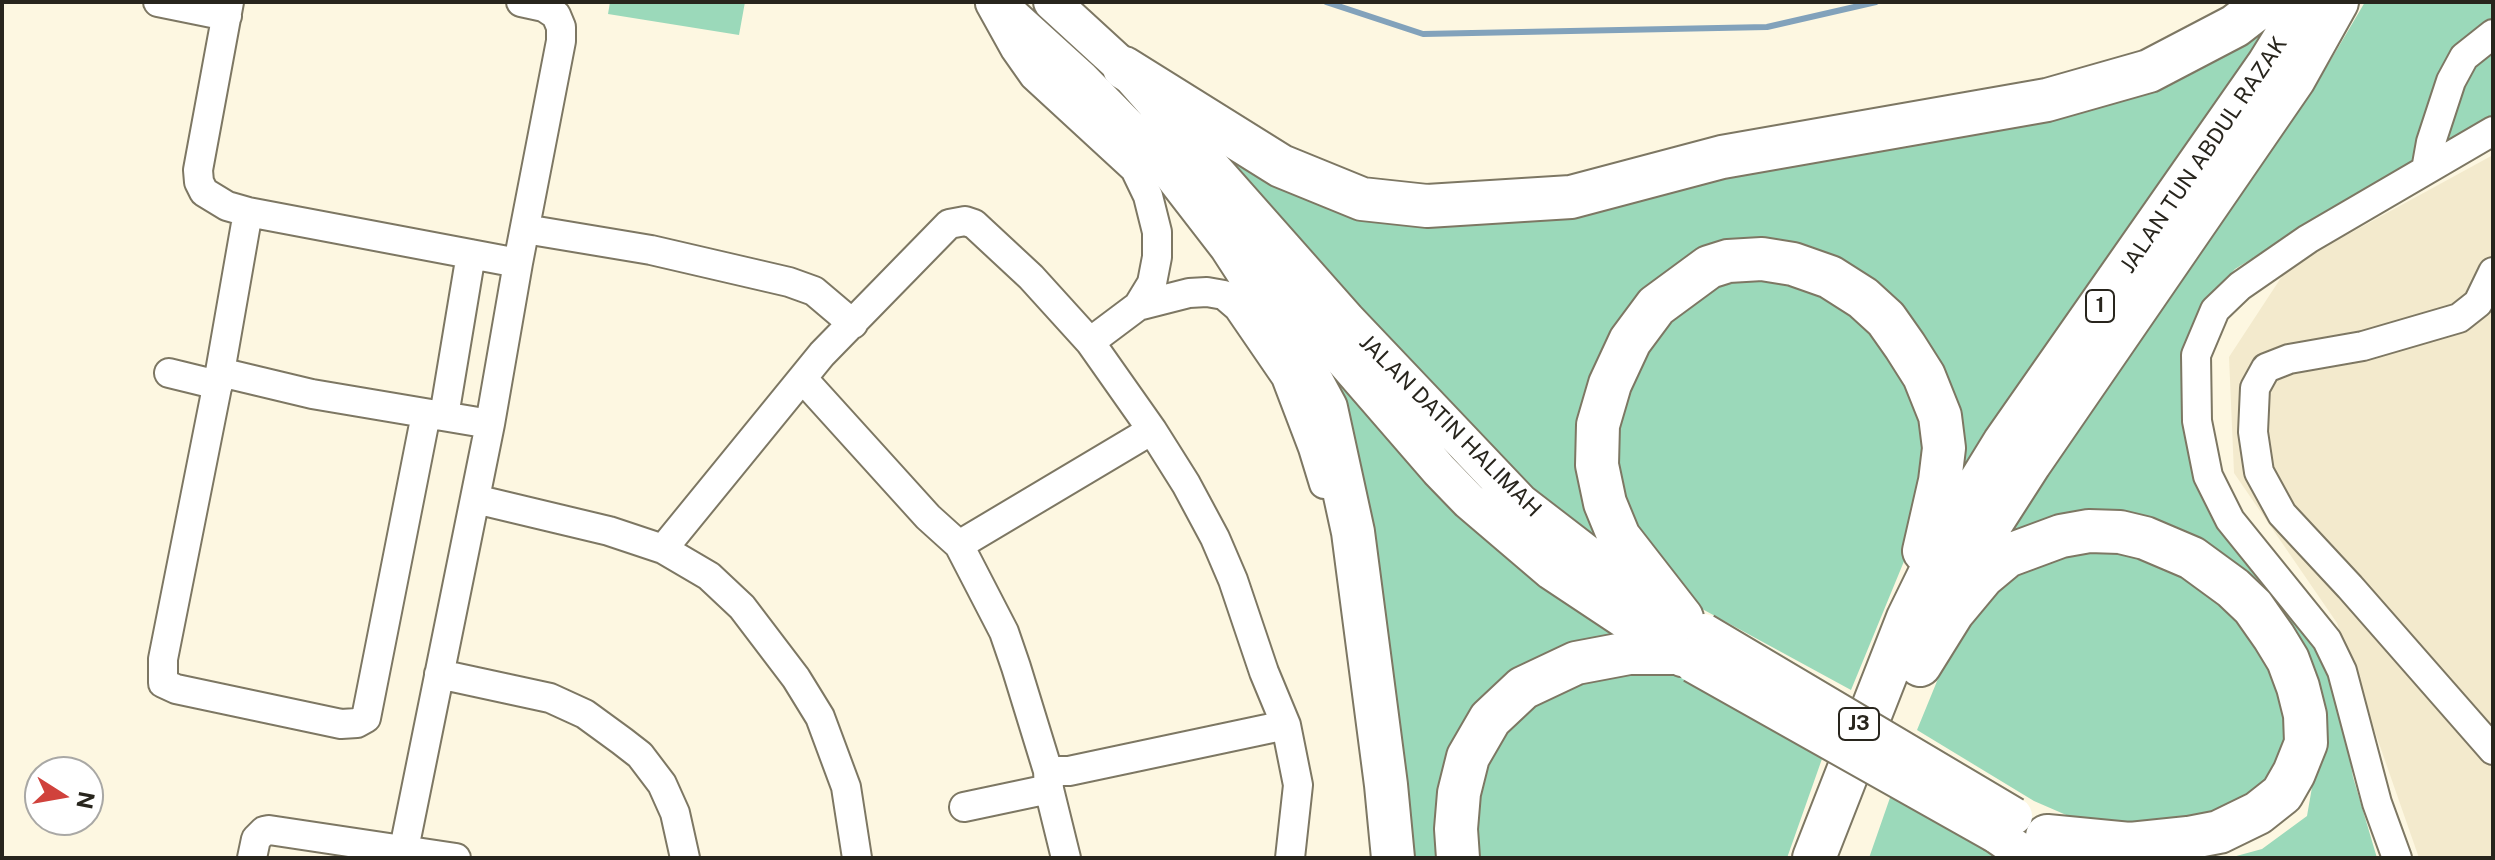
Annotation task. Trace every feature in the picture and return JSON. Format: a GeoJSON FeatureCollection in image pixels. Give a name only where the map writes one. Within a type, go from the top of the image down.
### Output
{"type":"FeatureCollection","features":[{"type":"Feature","properties":{"kind":"highway"},"geometry":{"type":"LineString","coordinates":[[1124,68],[1281,166],[1362,199],[1427,206],[1571,197],[1722,157],[2047,100],[2149,71],[2235,26],[2266,2]]}},
{"type":"Feature","properties":{"kind":"highway","name":"JALAN TUN ABDUL RAZAK"},"geometry":{"type":"LineString","coordinates":[[1814,858],[1908,618],[1953,526],[2004,443],[2268,65],[2307,2]]}},
{"type":"Feature","properties":{"kind":"highway","name":"JALAN TUN ABDUL RAZAK"},"geometry":{"type":"LineString","coordinates":[[1845,858],[1920,665],[1960,572],[2030,463],[2294,79],[2337,2]]}},
{"type":"Feature","properties":{"kind":"highway"},"geometry":{"type":"LineString","coordinates":[[1173,171],[1231,246],[1270,305],[1326,408],[1353,532],[1393,858]]}},
{"type":"Feature","properties":{"kind":"highway"},"geometry":{"type":"LineString","coordinates":[[1458,858],[1456,829],[1459,793],[1468,757],[1490,719],[1523,688],[1576,663],[1688,642],[1619,537],[1605,503],[1597,465],[1598,425],[1610,384],[1630,341],[1656,306],[1709,267],[1728,261],[1762,259],[1793,264],[1830,277],[1863,298],[1886,319],[1918,366],[1940,416],[1944,448],[1940,481],[1908,618]]}},
{"type":"Feature","properties":{"kind":"highway"},"geometry":{"type":"LineString","coordinates":[[1920,665],[1953,612],[1983,576],[2007,556],[2061,536],[2105,532],[2145,538],[2192,558],[2253,607],[2288,660],[2305,715],[2306,743],[2282,794],[2258,813],[2219,832],[2188,838],[2130,844],[2024,843]]}},
{"type":"Feature","properties":{"kind":"main road","name":"JALAN DATIN HALIMAH"},"geometry":{"type":"LineString","coordinates":[[996,2],[1081,79],[1272,275],[1469,501],[1551,571],[1688,642],[2024,843],[2087,858]]}},
{"type":"Feature","properties":{"kind":"main road","name":"JALAN DATIN HALIMAH"},"geometry":{"type":"LineString","coordinates":[[1052,2],[1124,68],[1347,320],[1520,502],[1607,570],[1688,642]]}},
{"type":"Feature","properties":{"kind":"street"},"geometry":{"type":"LineString","coordinates":[[158,2],[228,9],[201,143],[198,176],[201,188],[210,197],[248,212],[518,263]]}},
{"type":"Feature","properties":{"kind":"street"},"geometry":{"type":"LineString","coordinates":[[404,849],[490,424],[561,41],[561,27],[556,15],[521,2]]}},
{"type":"Feature","properties":{"kind":"street"},"geometry":{"type":"LineString","coordinates":[[989,2],[1034,76],[1135,169],[1148,196],[1157,232],[1157,257],[1152,283],[1138,306],[1090,342]]}},
{"type":"Feature","properties":{"kind":"street"},"geometry":{"type":"LineString","coordinates":[[2426,170],[2431,142],[2451,81],[2464,57],[2493,34]]}},
{"type":"Feature","properties":{"kind":"street"},"geometry":{"type":"LineString","coordinates":[[2397,858],[2377,803],[2342,671],[2320,631],[2230,520],[2208,476],[2197,421],[2196,355],[2215,310],[2240,286],[2308,239],[2493,131]]}},
{"type":"Feature","properties":{"kind":"street"},"geometry":{"type":"LineString","coordinates":[[248,212],[219,378],[163,659],[163,683],[176,689],[341,724],[360,722],[366,718],[471,254]]}},
{"type":"Feature","properties":{"kind":"street"},"geometry":{"type":"LineString","coordinates":[[663,549],[822,354],[949,224],[965,221],[974,224],[1031,277],[1090,342],[1152,430],[1215,538],[1286,725],[1298,785],[1290,858]]}},
{"type":"Feature","properties":{"kind":"street"},"geometry":{"type":"LineString","coordinates":[[525,229],[651,250],[789,282],[814,291],[853,324]]}},
{"type":"Feature","properties":{"kind":"street"},"geometry":{"type":"LineString","coordinates":[[2493,272],[2478,303],[2459,318],[2363,346],[2289,359],[2266,368],[2255,388],[2253,432],[2259,472],[2282,514],[2493,750]]}},
{"type":"Feature","properties":{"kind":"street"},"geometry":{"type":"LineString","coordinates":[[1138,306],[1189,293],[1224,295],[1238,307],[1286,377],[1325,490],[1336,535],[1357,704],[1371,756],[1386,785]]}},
{"type":"Feature","properties":{"kind":"street"},"geometry":{"type":"LineString","coordinates":[[169,373],[219,378],[490,424]]}},
{"type":"Feature","properties":{"kind":"street"},"geometry":{"type":"LineString","coordinates":[[803,379],[928,517],[959,545],[1004,632],[1049,780],[1066,858]]}},
{"type":"Feature","properties":{"kind":"street"},"geometry":{"type":"LineString","coordinates":[[959,545],[1152,430]]}},
{"type":"Feature","properties":{"kind":"street"},"geometry":{"type":"LineString","coordinates":[[475,499],[609,531],[663,549],[709,576],[742,607],[796,678],[820,717],[846,787],[857,858]]}},
{"type":"Feature","properties":{"kind":"street"},"geometry":{"type":"LineString","coordinates":[[439,674],[550,698],[585,714],[622,741],[640,755],[662,784],[675,813],[685,858]]}},
{"type":"Feature","properties":{"kind":"street"},"geometry":{"type":"LineString","coordinates":[[964,807],[1069,771],[1286,725]]}},
{"type":"Feature","properties":{"kind":"street"},"geometry":{"type":"LineString","coordinates":[[252,858],[256,839],[269,830],[456,858]]}},
{"type":"Feature","properties":{"kind":"shaded area"},"geometry":{"type":"Polygon","coordinates":[[[2493,155],[2493,858],[2419,858],[2337,623],[2234,473],[2229,357],[2288,267],[2493,155]]]}},
{"type":"Feature","properties":{"kind":"green space"},"geometry":{"type":"Polygon","coordinates":[[[610,2],[745,2],[739,35],[608,14],[610,2]]]}},
{"type":"Feature","properties":{"kind":"green space"},"geometry":{"type":"Polygon","coordinates":[[[2293,2],[1950,506],[1955,429],[1856,270],[1670,277],[1587,441],[1649,584],[1473,441],[1192,118],[1409,211],[2062,115],[2293,2]]]}},
{"type":"Feature","properties":{"kind":"green space"},"geometry":{"type":"Polygon","coordinates":[[[2365,2],[2493,2],[2493,120],[2235,269],[2201,307],[2184,364],[2193,460],[2334,669],[2353,777],[2377,858],[2229,858],[2262,849],[2307,816],[2320,741],[2289,648],[2149,531],[1985,558],[2185,260],[2329,63],[2365,2]]]}},
{"type":"Feature","properties":{"kind":"green space"},"geometry":{"type":"Polygon","coordinates":[[[1762,277],[1831,296],[1890,339],[1926,434],[1914,537],[1851,690],[1682,598],[1625,524],[1610,409],[1638,346],[1723,281],[1762,277]]]}},
{"type":"Feature","properties":{"kind":"green space"},"geometry":{"type":"Polygon","coordinates":[[[1313,340],[1458,515],[1534,575],[1640,641],[1503,686],[1446,858],[1408,858],[1313,340]]]}},
{"type":"Feature","properties":{"kind":"green space"},"geometry":{"type":"Polygon","coordinates":[[[2114,548],[2153,555],[2208,586],[2249,629],[2277,676],[2287,714],[2288,745],[2275,775],[2204,826],[2087,824],[2034,801],[1917,730],[1942,669],[1983,596],[2026,568],[2063,556],[2114,548]]]}},
{"type":"Feature","properties":{"kind":"green space"},"geometry":{"type":"Polygon","coordinates":[[[1648,664],[1717,693],[1823,756],[1787,858],[1465,858],[1488,735],[1550,681],[1648,664]]]}},
{"type":"Feature","properties":{"kind":"green space"},"geometry":{"type":"Polygon","coordinates":[[[1892,792],[1998,858],[1869,858],[1892,792]]]}},
{"type":"Feature","properties":{"kind":"waterway"},"geometry":{"type":"LineString","coordinates":[[1326,2],[1423,34],[1767,27],[1876,2]]}}]}
